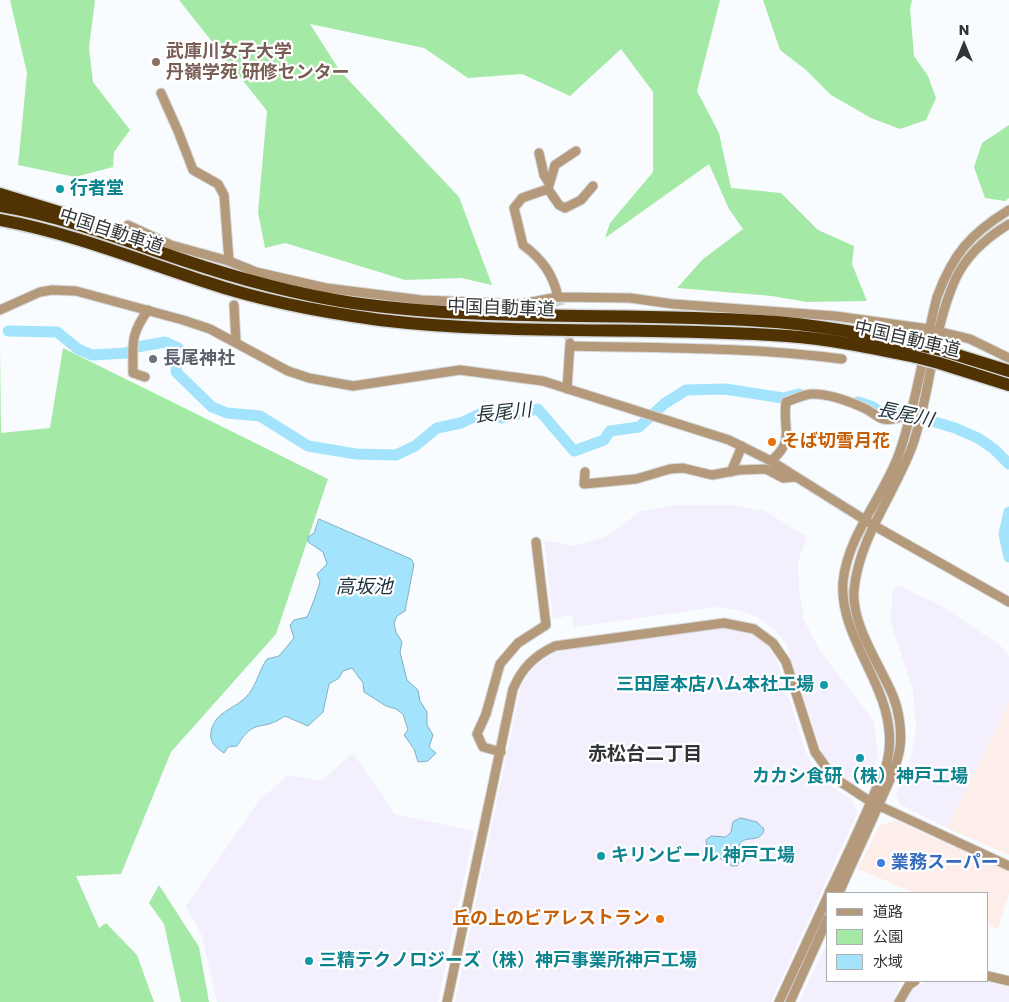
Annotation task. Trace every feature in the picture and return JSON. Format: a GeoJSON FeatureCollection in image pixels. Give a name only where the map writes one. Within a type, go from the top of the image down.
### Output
{"type":"FeatureCollection","features":[{"type":"Feature","properties":{"kind":"highway"},"geometry":{"type":"LineString","coordinates":[[0,194],[55,210],[141,246]]}},
{"type":"Feature","properties":{"kind":"highway","name":"中国自動車道"},"geometry":{"type":"LineString","coordinates":[[0,206],[60,220],[264,285],[351,303],[418,310],[492,314],[762,321],[866,333],[917,351],[939,363],[1009,385]]}},
{"type":"Feature","properties":{"kind":"highway","name":"中国自動車道"},"geometry":{"type":"LineString","coordinates":[[0,220],[81,240],[250,295],[351,316],[451,326],[670,330],[789,336],[917,351],[941,350],[1009,371]]}},
{"type":"Feature","properties":{"kind":"street"},"geometry":{"type":"LineString","coordinates":[[161,93],[193,170],[218,184],[224,195],[229,261]]}},
{"type":"Feature","properties":{"kind":"street"},"geometry":{"type":"LineString","coordinates":[[549,186],[555,165],[576,151]]}},
{"type":"Feature","properties":{"kind":"street"},"geometry":{"type":"LineString","coordinates":[[539,153],[544,175],[559,205],[566,208],[581,200],[593,186]]}},
{"type":"Feature","properties":{"kind":"street"},"geometry":{"type":"LineString","coordinates":[[549,186],[522,198],[514,208],[522,245],[540,258],[555,284],[558,298]]}},
{"type":"Feature","properties":{"kind":"street"},"geometry":{"type":"LineString","coordinates":[[829,892],[896,763],[900,748],[900,723],[894,698],[859,622],[855,606],[854,593],[857,569],[869,523],[889,479],[910,418],[929,329],[944,277],[960,249],[974,234],[1009,210]]}},
{"type":"Feature","properties":{"kind":"street"},"geometry":{"type":"LineString","coordinates":[[869,523],[897,481],[913,444],[939,332],[955,279],[970,255],[991,235],[1009,224]]}},
{"type":"Feature","properties":{"kind":"street"},"geometry":{"type":"LineString","coordinates":[[128,225],[171,245],[229,261],[256,272],[326,288],[420,300],[520,304],[558,298],[630,298],[673,304],[775,310],[855,318],[874,322],[902,324],[970,339],[1009,358]]}},
{"type":"Feature","properties":{"kind":"street"},"geometry":{"type":"LineString","coordinates":[[0,310],[40,292],[52,290],[76,291],[210,329],[236,342],[264,360],[288,370],[309,378],[353,386],[460,370],[543,381],[702,430],[742,446],[771,461],[869,523],[1008,600]]}},
{"type":"Feature","properties":{"kind":"street"},"geometry":{"type":"LineString","coordinates":[[234,305],[236,342]]}},
{"type":"Feature","properties":{"kind":"street"},"geometry":{"type":"LineString","coordinates":[[145,377],[133,373],[133,340],[136,327],[148,310]]}},
{"type":"Feature","properties":{"kind":"street"},"geometry":{"type":"LineString","coordinates":[[567,389],[570,344],[698,348],[805,354],[842,359]]}},
{"type":"Feature","properties":{"kind":"street"},"geometry":{"type":"LineString","coordinates":[[771,461],[779,454],[786,441],[784,415],[786,402],[806,395],[832,398],[865,409],[883,419],[905,416],[910,418]]}},
{"type":"Feature","properties":{"kind":"street"},"geometry":{"type":"LineString","coordinates":[[731,472],[742,446]]}},
{"type":"Feature","properties":{"kind":"street"},"geometry":{"type":"LineString","coordinates":[[585,472],[584,484],[636,479],[670,469],[691,469],[712,475],[760,469],[783,478],[796,477]]}},
{"type":"Feature","properties":{"kind":"street"},"geometry":{"type":"LineString","coordinates":[[501,752],[483,746],[477,734],[486,714],[500,664],[518,643],[546,625],[536,542]]}},
{"type":"Feature","properties":{"kind":"street"},"geometry":{"type":"LineString","coordinates":[[447,1002],[518,679],[525,666],[544,651],[555,646],[734,623],[749,627],[764,635],[780,652],[786,662],[816,752],[822,764],[844,786],[874,804],[1009,866]]}},
{"type":"Feature","properties":{"kind":"street"},"geometry":{"type":"LineString","coordinates":[[839,892],[874,804]]}},
{"type":"Feature","properties":{"kind":"street"},"geometry":{"type":"LineString","coordinates":[[778,1002],[826,898]]}},
{"type":"Feature","properties":{"kind":"street"},"geometry":{"type":"LineString","coordinates":[[790,1002],[826,922]]}},
{"type":"Feature","properties":{"kind":"street"},"geometry":{"type":"LineString","coordinates":[[989,976],[1009,981]]}},
{"type":"Feature","properties":{"kind":"street"},"geometry":{"type":"LineString","coordinates":[[899,1002],[909,985],[914,982]]}},
{"type":"Feature","properties":{"kind":"shaded area"},"geometry":{"type":"Polygon","coordinates":[[[676,505],[732,505],[765,511],[807,537],[798,562],[799,589],[804,620],[820,651],[874,721],[878,759],[868,782],[856,786],[841,777],[825,761],[786,644],[778,633],[756,616],[718,607],[574,627],[572,615],[553,619],[544,540],[574,546],[607,536],[641,511],[676,505]]]}},
{"type":"Feature","properties":{"kind":"shaded area"},"geometry":{"type":"Polygon","coordinates":[[[899,586],[942,606],[1001,646],[1009,657],[1009,701],[947,828],[900,804],[896,794],[911,757],[916,729],[913,690],[891,623],[892,594],[894,588],[899,586]]]}},
{"type":"Feature","properties":{"kind":"shaded area","name":"キリンビール 神戸工場"},"geometry":{"type":"Polygon","coordinates":[[[725,628],[744,631],[758,638],[769,648],[777,660],[806,752],[815,769],[838,791],[852,799],[857,814],[771,1002],[455,1002],[521,686],[536,665],[557,651],[725,628]]]}},
{"type":"Feature","properties":{"kind":"shaded area"},"geometry":{"type":"Polygon","coordinates":[[[1009,701],[1009,855],[947,828],[1009,701]]]}},
{"type":"Feature","properties":{"kind":"shaded area"},"geometry":{"type":"Polygon","coordinates":[[[353,753],[395,814],[474,831],[438,1002],[217,1002],[202,936],[186,906],[258,802],[288,775],[321,781],[353,753]]]}},
{"type":"Feature","properties":{"kind":"shaded area"},"geometry":{"type":"Polygon","coordinates":[[[894,820],[1009,872],[1009,893],[998,929],[989,925],[989,892],[913,892],[858,869],[879,826],[894,820]]]}},
{"type":"Feature","properties":{"kind":"shaded area"},"geometry":{"type":"Polygon","coordinates":[[[826,945],[826,982],[901,982],[893,1002],[799,1002],[826,945]]]}},
{"type":"Feature","properties":{"kind":"shaded area"},"geometry":{"type":"Polygon","coordinates":[[[924,982],[989,982],[1009,987],[1009,1002],[906,1002],[913,989],[924,982]]]}},
{"type":"Feature","properties":{"kind":"green space"},"geometry":{"type":"Polygon","coordinates":[[[10,0],[95,0],[89,48],[93,82],[130,130],[114,152],[113,167],[75,177],[18,165],[27,73],[10,0]]]}},
{"type":"Feature","properties":{"kind":"green space"},"geometry":{"type":"Polygon","coordinates":[[[179,0],[720,0],[697,91],[719,133],[731,188],[781,193],[818,230],[854,246],[852,264],[867,301],[807,302],[772,296],[677,288],[703,259],[743,229],[729,209],[709,164],[605,238],[610,223],[653,172],[653,92],[621,49],[570,96],[522,74],[468,78],[424,48],[310,24],[340,71],[459,197],[492,285],[461,278],[405,280],[285,243],[265,248],[258,212],[267,111],[179,0]]]}},
{"type":"Feature","properties":{"kind":"green space"},"geometry":{"type":"Polygon","coordinates":[[[763,0],[912,0],[910,9],[914,56],[928,76],[936,98],[926,120],[900,129],[871,118],[831,95],[806,70],[780,50],[763,0]]]}},
{"type":"Feature","properties":{"kind":"green space"},"geometry":{"type":"Polygon","coordinates":[[[1009,125],[1009,198],[1005,201],[985,198],[974,167],[982,143],[1009,125]]]}},
{"type":"Feature","properties":{"kind":"green space"},"geometry":{"type":"Polygon","coordinates":[[[0,343],[1,433],[50,428],[63,348],[328,479],[276,634],[171,752],[121,874],[76,876],[99,928],[106,923],[137,955],[154,1002],[0,1002],[0,343]]]}},
{"type":"Feature","properties":{"kind":"green space"},"geometry":{"type":"Polygon","coordinates":[[[159,885],[199,947],[209,1002],[181,1002],[164,924],[149,903],[159,885]]]}},
{"type":"Feature","properties":{"kind":"water","name":"高坂池"},"geometry":{"type":"Polygon","coordinates":[[[319,519],[411,559],[414,564],[405,611],[397,616],[394,623],[396,632],[402,642],[400,652],[407,680],[418,690],[420,701],[427,712],[427,725],[433,735],[429,747],[436,753],[428,761],[418,762],[414,749],[404,735],[408,730],[403,714],[364,692],[363,683],[352,668],[343,671],[339,678],[329,684],[323,712],[308,726],[285,716],[270,724],[259,726],[249,731],[237,746],[228,747],[224,753],[212,741],[211,731],[213,724],[221,715],[249,693],[267,659],[279,656],[294,638],[290,625],[294,620],[307,617],[320,581],[317,574],[327,564],[323,552],[308,542],[308,537],[314,533],[319,519]]]}},
{"type":"Feature","properties":{"kind":"water"},"geometry":{"type":"Polygon","coordinates":[[[741,818],[757,822],[764,829],[762,835],[758,838],[743,841],[740,844],[740,860],[737,866],[732,866],[707,850],[706,840],[711,836],[726,837],[731,832],[733,822],[741,818]]]}},
{"type":"Feature","properties":{"kind":"waterway","name":"長尾川"},"geometry":{"type":"LineString","coordinates":[[8,331],[57,332],[78,349],[92,355],[127,353],[137,347],[165,342],[178,348],[176,372],[212,407],[227,413],[260,416],[308,446],[356,454],[396,455],[415,446],[437,428],[461,423],[482,413],[502,418],[538,409],[574,451],[604,440],[610,431],[639,427],[664,404],[686,390],[725,389],[783,398],[799,394]]}},
{"type":"Feature","properties":{"kind":"waterway","name":"長尾川"},"geometry":{"type":"LineString","coordinates":[[858,402],[873,407],[885,415],[902,412],[955,428],[978,438],[994,449],[1009,464]]}},
{"type":"Feature","properties":{"kind":"waterway","name":"長尾川"},"geometry":{"type":"LineString","coordinates":[[1009,512],[1004,534],[1009,557]]}},
{"type":"Feature","properties":{"kind":"tunnel"},"geometry":{"type":"LineString","coordinates":[[229,261],[234,305]]}},
{"type":"Feature","properties":{"kind":"tunnel"},"geometry":{"type":"LineString","coordinates":[[558,297],[570,343]]}},
{"type":"Feature","properties":{"kind":"place","name":"武庫川女子大学 丹嶺学苑 研修センター"},"geometry":{"type":"Point","coordinates":[156,62]}},
{"type":"Feature","properties":{"kind":"place","name":"行者堂"},"geometry":{"type":"Point","coordinates":[60,189]}},
{"type":"Feature","properties":{"kind":"place","name":"長尾神社"},"geometry":{"type":"Point","coordinates":[153,359]}},
{"type":"Feature","properties":{"kind":"place","name":"そば切雪月花"},"geometry":{"type":"Point","coordinates":[772,442]}},
{"type":"Feature","properties":{"kind":"place","name":"三田屋本店ハム本社工場"},"geometry":{"type":"Point","coordinates":[824,685]}},
{"type":"Feature","properties":{"kind":"place","name":"カカシ食研（株）神戸工場"},"geometry":{"type":"Point","coordinates":[860,758]}},
{"type":"Feature","properties":{"kind":"place","name":"キリンビール 神戸工場"},"geometry":{"type":"Point","coordinates":[601,856]}},
{"type":"Feature","properties":{"kind":"place","name":"業務スーパー"},"geometry":{"type":"Point","coordinates":[881,863]}},
{"type":"Feature","properties":{"kind":"place","name":"丘の上のビアレストラン"},"geometry":{"type":"Point","coordinates":[660,919]}},
{"type":"Feature","properties":{"kind":"place","name":"三精テクノロジーズ（株）神戸事業所神戸工場"},"geometry":{"type":"Point","coordinates":[309,961]}},
{"type":"Feature","properties":{"kind":"district","name":"赤松台二丁目"},"geometry":{"type":"Point","coordinates":[645,755]}}]}
